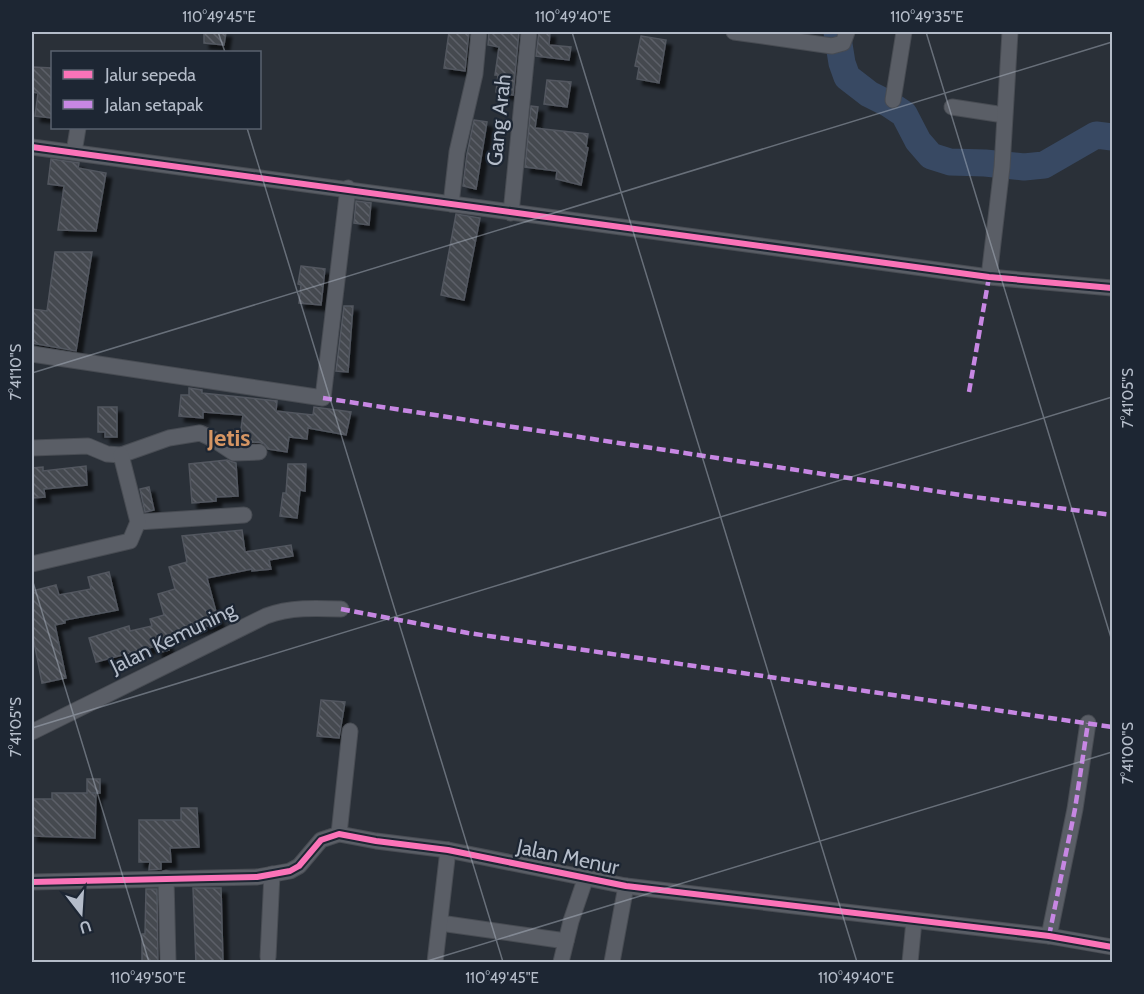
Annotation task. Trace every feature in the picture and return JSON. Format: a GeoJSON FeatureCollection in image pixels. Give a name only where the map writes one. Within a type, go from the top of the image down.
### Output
{"type":"FeatureCollection","features":[{"type":"Feature","properties":{"kind":"street"},"geometry":{"type":"LineString","coordinates":[[451,204],[457,152],[475,74],[479,32]]}},
{"type":"Feature","properties":{"kind":"street","name":"Gang Arah"},"geometry":{"type":"LineString","coordinates":[[511,213],[530,32]]}},
{"type":"Feature","properties":{"kind":"street"},"geometry":{"type":"LineString","coordinates":[[734,32],[841,40]]}},
{"type":"Feature","properties":{"kind":"street"},"geometry":{"type":"LineString","coordinates":[[893,100],[904,32]]}},
{"type":"Feature","properties":{"kind":"street"},"geometry":{"type":"LineString","coordinates":[[989,277],[1000,195],[1010,32]]}},
{"type":"Feature","properties":{"kind":"street"},"geometry":{"type":"LineString","coordinates":[[952,107],[1004,115]]}},
{"type":"Feature","properties":{"kind":"street"},"geometry":{"type":"LineString","coordinates":[[74,152],[78,129]]}},
{"type":"Feature","properties":{"kind":"street"},"geometry":{"type":"LineString","coordinates":[[32,147],[348,188],[511,213],[989,277],[1113,288]]}},
{"type":"Feature","properties":{"kind":"street"},"geometry":{"type":"LineString","coordinates":[[32,354],[323,398],[348,188]]}},
{"type":"Feature","properties":{"kind":"street"},"geometry":{"type":"LineString","coordinates":[[32,448],[88,446],[107,454],[121,454],[169,438],[200,433],[234,453],[259,452]]}},
{"type":"Feature","properties":{"kind":"street"},"geometry":{"type":"LineString","coordinates":[[32,564],[130,541],[138,522],[121,454]]}},
{"type":"Feature","properties":{"kind":"street"},"geometry":{"type":"LineString","coordinates":[[138,522],[244,515]]}},
{"type":"Feature","properties":{"kind":"street","name":"Jalan Kemuning"},"geometry":{"type":"LineString","coordinates":[[32,732],[276,612],[304,608],[341,609]]}},
{"type":"Feature","properties":{"kind":"street"},"geometry":{"type":"LineString","coordinates":[[1049,936],[1075,809],[1088,723]]}},
{"type":"Feature","properties":{"kind":"street"},"geometry":{"type":"LineString","coordinates":[[32,882],[257,877],[290,871],[299,866],[321,840],[339,834],[350,731]]}},
{"type":"Feature","properties":{"kind":"street","name":"Jalan Menur"},"geometry":{"type":"LineString","coordinates":[[339,834],[448,850],[626,886],[1049,936],[1113,947]]}},
{"type":"Feature","properties":{"kind":"street"},"geometry":{"type":"LineString","coordinates":[[435,963],[448,850]]}},
{"type":"Feature","properties":{"kind":"street"},"geometry":{"type":"LineString","coordinates":[[268,957],[272,874]]}},
{"type":"Feature","properties":{"kind":"street"},"geometry":{"type":"LineString","coordinates":[[561,963],[586,877]]}},
{"type":"Feature","properties":{"kind":"street"},"geometry":{"type":"LineString","coordinates":[[166,879],[168,963]]}},
{"type":"Feature","properties":{"kind":"street"},"geometry":{"type":"LineString","coordinates":[[612,963],[626,886]]}},
{"type":"Feature","properties":{"kind":"street"},"geometry":{"type":"LineString","coordinates":[[910,963],[914,921]]}},
{"type":"Feature","properties":{"kind":"street"},"geometry":{"type":"LineString","coordinates":[[440,923],[566,941]]}},
{"type":"Feature","properties":{"kind":"building"},"geometry":{"type":"Polygon","coordinates":[[[204,32],[226,32],[224,45],[204,43],[204,32]]]}},
{"type":"Feature","properties":{"kind":"building"},"geometry":{"type":"Polygon","coordinates":[[[449,32],[469,32],[465,71],[444,68],[449,32]]]}},
{"type":"Feature","properties":{"kind":"building"},"geometry":{"type":"Polygon","coordinates":[[[489,32],[519,32],[513,95],[496,92],[498,75],[495,75],[499,47],[488,45],[489,32]]]}},
{"type":"Feature","properties":{"kind":"building"},"geometry":{"type":"Polygon","coordinates":[[[539,32],[550,32],[549,45],[571,47],[569,60],[536,56],[539,32]]]}},
{"type":"Feature","properties":{"kind":"building"},"geometry":{"type":"Polygon","coordinates":[[[641,36],[666,40],[659,83],[637,79],[639,67],[635,66],[641,36]]]}},
{"type":"Feature","properties":{"kind":"building"},"geometry":{"type":"Polygon","coordinates":[[[32,67],[51,68],[51,118],[35,116],[38,93],[32,92],[32,67]]]}},
{"type":"Feature","properties":{"kind":"building"},"geometry":{"type":"Polygon","coordinates":[[[547,80],[571,82],[567,107],[544,104],[547,80]]]}},
{"type":"Feature","properties":{"kind":"building"},"geometry":{"type":"Polygon","coordinates":[[[531,106],[538,107],[535,128],[588,134],[586,147],[588,148],[581,185],[556,179],[557,171],[525,167],[531,106]]]}},
{"type":"Feature","properties":{"kind":"building"},"geometry":{"type":"Polygon","coordinates":[[[474,120],[487,122],[476,189],[463,186],[474,120]]]}},
{"type":"Feature","properties":{"kind":"building"},"geometry":{"type":"Polygon","coordinates":[[[51,159],[79,163],[78,168],[106,173],[96,231],[58,230],[64,186],[48,184],[51,159]]]}},
{"type":"Feature","properties":{"kind":"building"},"geometry":{"type":"Polygon","coordinates":[[[356,201],[371,203],[369,225],[354,223],[356,201]]]}},
{"type":"Feature","properties":{"kind":"building"},"geometry":{"type":"Polygon","coordinates":[[[456,214],[480,218],[464,300],[441,295],[456,214]]]}},
{"type":"Feature","properties":{"kind":"building"},"geometry":{"type":"Polygon","coordinates":[[[55,252],[92,252],[76,351],[32,343],[32,309],[47,311],[55,252]]]}},
{"type":"Feature","properties":{"kind":"building"},"geometry":{"type":"Polygon","coordinates":[[[301,266],[325,269],[321,305],[299,303],[301,285],[298,284],[301,266]]]}},
{"type":"Feature","properties":{"kind":"building"},"geometry":{"type":"Polygon","coordinates":[[[344,306],[353,306],[348,372],[336,371],[344,306]]]}},
{"type":"Feature","properties":{"kind":"building"},"geometry":{"type":"Polygon","coordinates":[[[189,388],[202,390],[202,393],[277,401],[276,411],[313,415],[314,407],[351,412],[346,435],[308,428],[307,439],[289,437],[287,452],[268,449],[259,442],[239,443],[243,415],[203,412],[203,418],[179,416],[181,395],[189,395],[189,388]]]}},
{"type":"Feature","properties":{"kind":"building"},"geometry":{"type":"Polygon","coordinates":[[[98,407],[117,407],[117,437],[105,437],[105,432],[98,432],[98,407]]]}},
{"type":"Feature","properties":{"kind":"building"},"geometry":{"type":"Polygon","coordinates":[[[227,460],[236,463],[238,496],[216,497],[216,501],[192,503],[189,464],[227,460]]]}},
{"type":"Feature","properties":{"kind":"building"},"geometry":{"type":"Polygon","coordinates":[[[288,464],[306,464],[305,491],[300,490],[297,518],[280,516],[283,493],[286,493],[288,464]]]}},
{"type":"Feature","properties":{"kind":"building"},"geometry":{"type":"Polygon","coordinates":[[[86,466],[87,485],[44,489],[45,497],[32,498],[32,468],[43,467],[43,471],[86,466]]]}},
{"type":"Feature","properties":{"kind":"building"},"geometry":{"type":"Polygon","coordinates":[[[149,487],[154,510],[145,512],[140,489],[149,487]]]}},
{"type":"Feature","properties":{"kind":"building"},"geometry":{"type":"Polygon","coordinates":[[[242,530],[245,552],[291,545],[293,556],[269,560],[271,569],[252,571],[252,569],[207,578],[219,623],[165,637],[169,650],[158,653],[156,646],[96,662],[89,638],[129,626],[130,631],[152,626],[150,619],[164,615],[158,594],[175,589],[169,567],[187,562],[182,536],[242,530]]]}},
{"type":"Feature","properties":{"kind":"building"},"geometry":{"type":"Polygon","coordinates":[[[109,572],[118,610],[65,620],[65,623],[55,625],[66,678],[42,683],[32,632],[32,591],[56,585],[59,595],[91,589],[88,577],[109,572]]]}},
{"type":"Feature","properties":{"kind":"building"},"geometry":{"type":"Polygon","coordinates":[[[321,700],[345,702],[339,738],[317,736],[321,700]]]}},
{"type":"Feature","properties":{"kind":"building"},"geometry":{"type":"Polygon","coordinates":[[[87,779],[100,779],[100,793],[96,793],[95,838],[32,836],[32,799],[52,799],[52,793],[87,793],[87,779]]]}},
{"type":"Feature","properties":{"kind":"building"},"geometry":{"type":"Polygon","coordinates":[[[181,808],[197,808],[199,847],[170,848],[171,862],[161,862],[161,869],[149,870],[150,862],[139,862],[139,820],[181,820],[181,808]]]}},
{"type":"Feature","properties":{"kind":"building"},"geometry":{"type":"Polygon","coordinates":[[[193,888],[221,888],[223,963],[196,963],[193,888]]]}},
{"type":"Feature","properties":{"kind":"building"},"geometry":{"type":"Polygon","coordinates":[[[146,889],[157,889],[158,963],[142,961],[146,889]]]}},
{"type":"Feature","properties":{"kind":"waterway"},"geometry":{"type":"LineString","coordinates":[[837,32],[842,63],[847,77],[869,94],[904,114],[918,141],[931,156],[950,162],[1024,167],[1044,165],[1096,135],[1112,137]]}},
{"type":"Feature","properties":{"kind":"marked path"},"geometry":{"type":"LineString","coordinates":[[969,392],[989,277]]}},
{"type":"Feature","properties":{"kind":"marked path"},"geometry":{"type":"LineString","coordinates":[[323,398],[974,497],[1112,515]]}},
{"type":"Feature","properties":{"kind":"marked path"},"geometry":{"type":"LineString","coordinates":[[341,609],[468,633],[1112,727]]}},
{"type":"Feature","properties":{"kind":"marked path"},"geometry":{"type":"LineString","coordinates":[[1049,936],[1075,809],[1088,723]]}},
{"type":"Feature","properties":{"kind":"cycle path"},"geometry":{"type":"LineString","coordinates":[[32,147],[989,277],[1112,288]]}},
{"type":"Feature","properties":{"kind":"cycle path"},"geometry":{"type":"LineString","coordinates":[[32,882],[257,877],[290,871],[299,866],[321,840],[339,834],[448,850],[626,886],[1049,936],[1112,947]]}},
{"type":"Feature","properties":{"kind":"district","name":"Jetis"},"geometry":{"type":"Point","coordinates":[229,438]}}]}
